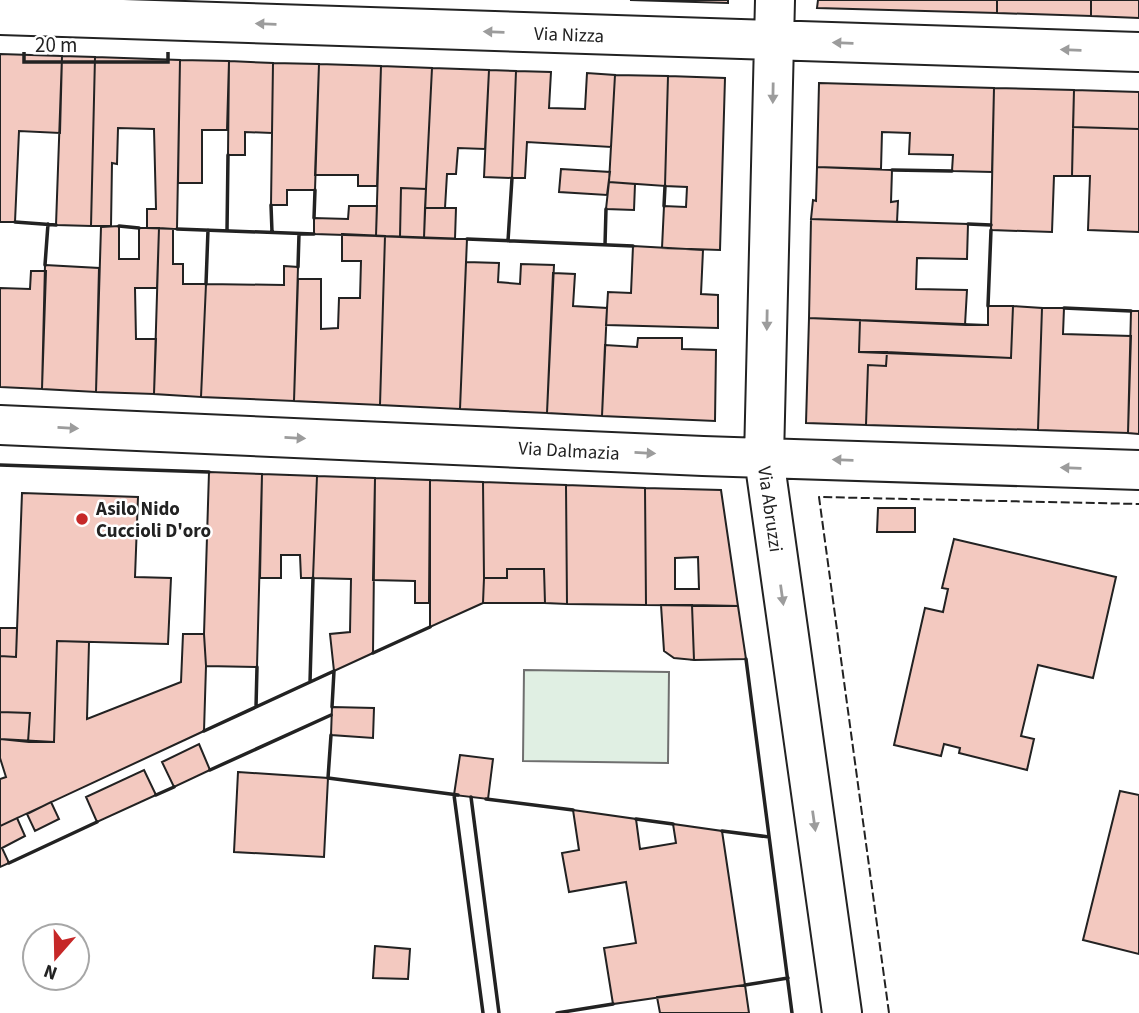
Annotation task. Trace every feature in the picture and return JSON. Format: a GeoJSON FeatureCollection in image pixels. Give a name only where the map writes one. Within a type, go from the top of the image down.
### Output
{"type":"FeatureCollection","features":[{"type":"Feature","properties":{"kind":"street","name":"Via Abruzzi"},"geometry":{"type":"LineString","coordinates":[[775,0],[764,458],[842,1013]]}},
{"type":"Feature","properties":{"kind":"street","name":"Via Nizza"},"geometry":{"type":"LineString","coordinates":[[0,15],[1139,52]]}},
{"type":"Feature","properties":{"kind":"street","name":"Via Dalmazia"},"geometry":{"type":"LineString","coordinates":[[0,425],[764,458],[1139,470]]}},
{"type":"Feature","properties":{"kind":"green space"},"geometry":{"type":"Polygon","coordinates":[[[524,670],[669,672],[668,763],[523,761],[524,670]]]}},
{"type":"Feature","properties":{"kind":"building"},"geometry":{"type":"Polygon","coordinates":[[[630,0],[728,0],[728,3],[630,0]]]}},
{"type":"Feature","properties":{"kind":"building"},"geometry":{"type":"Polygon","coordinates":[[[818,0],[997,0],[997,13],[817,8],[818,0]]]}},
{"type":"Feature","properties":{"kind":"building"},"geometry":{"type":"Polygon","coordinates":[[[997,0],[1091,0],[1091,16],[997,13],[997,0]]]}},
{"type":"Feature","properties":{"kind":"building"},"geometry":{"type":"Polygon","coordinates":[[[1091,0],[1139,0],[1139,18],[1091,16],[1091,0]]]}},
{"type":"Feature","properties":{"kind":"building"},"geometry":{"type":"Polygon","coordinates":[[[0,54],[62,56],[60,133],[19,131],[15,222],[0,222],[0,54]]]}},
{"type":"Feature","properties":{"kind":"building"},"geometry":{"type":"Polygon","coordinates":[[[62,56],[95,57],[91,226],[56,225],[62,56]]]}},
{"type":"Feature","properties":{"kind":"building"},"geometry":{"type":"Polygon","coordinates":[[[95,57],[180,60],[177,229],[147,228],[147,209],[156,209],[154,129],[118,128],[117,164],[112,163],[111,226],[91,226],[95,57]]]}},
{"type":"Feature","properties":{"kind":"building"},"geometry":{"type":"Polygon","coordinates":[[[180,60],[229,61],[227,130],[202,130],[202,183],[178,183],[180,60]]]}},
{"type":"Feature","properties":{"kind":"building"},"geometry":{"type":"Polygon","coordinates":[[[229,61],[273,63],[272,133],[245,132],[245,155],[228,155],[229,61]]]}},
{"type":"Feature","properties":{"kind":"building"},"geometry":{"type":"Polygon","coordinates":[[[273,63],[319,64],[315,190],[287,190],[287,205],[271,205],[273,63]]]}},
{"type":"Feature","properties":{"kind":"building"},"geometry":{"type":"Polygon","coordinates":[[[319,64],[381,66],[377,186],[358,186],[358,175],[315,175],[319,64]]]}},
{"type":"Feature","properties":{"kind":"building"},"geometry":{"type":"Polygon","coordinates":[[[381,66],[432,68],[426,189],[401,188],[400,237],[376,236],[381,66]]]}},
{"type":"Feature","properties":{"kind":"building"},"geometry":{"type":"Polygon","coordinates":[[[432,68],[489,70],[485,149],[458,148],[456,174],[447,174],[445,208],[425,208],[432,68]]]}},
{"type":"Feature","properties":{"kind":"building"},"geometry":{"type":"Polygon","coordinates":[[[489,70],[516,71],[512,178],[484,177],[489,70]]]}},
{"type":"Feature","properties":{"kind":"building"},"geometry":{"type":"Polygon","coordinates":[[[516,71],[551,72],[549,108],[585,109],[587,73],[615,75],[611,147],[527,142],[525,178],[512,178],[516,71]]]}},
{"type":"Feature","properties":{"kind":"building"},"geometry":{"type":"Polygon","coordinates":[[[615,75],[668,76],[665,186],[609,182],[615,75]]]}},
{"type":"Feature","properties":{"kind":"building"},"geometry":{"type":"Polygon","coordinates":[[[668,76],[725,78],[720,250],[662,248],[664,206],[686,207],[687,187],[665,186],[668,76]]]}},
{"type":"Feature","properties":{"kind":"building"},"geometry":{"type":"Polygon","coordinates":[[[819,83],[994,88],[992,172],[952,171],[953,155],[909,154],[910,133],[882,132],[881,169],[817,167],[819,83]]]}},
{"type":"Feature","properties":{"kind":"building"},"geometry":{"type":"Polygon","coordinates":[[[994,88],[1074,90],[1072,176],[1054,176],[1052,232],[991,230],[994,88]]]}},
{"type":"Feature","properties":{"kind":"building"},"geometry":{"type":"Polygon","coordinates":[[[1074,90],[1139,92],[1139,129],[1073,127],[1074,90]]]}},
{"type":"Feature","properties":{"kind":"building"},"geometry":{"type":"Polygon","coordinates":[[[1073,127],[1139,129],[1139,232],[1088,230],[1090,176],[1072,176],[1073,127]]]}},
{"type":"Feature","properties":{"kind":"building"},"geometry":{"type":"Polygon","coordinates":[[[817,167],[892,170],[891,202],[898,201],[897,222],[811,219],[813,200],[816,201],[817,167]]]}},
{"type":"Feature","properties":{"kind":"building"},"geometry":{"type":"Polygon","coordinates":[[[561,169],[610,172],[607,195],[559,192],[561,169]]]}},
{"type":"Feature","properties":{"kind":"building"},"geometry":{"type":"Polygon","coordinates":[[[609,182],[635,184],[634,210],[606,209],[609,182]]]}},
{"type":"Feature","properties":{"kind":"building"},"geometry":{"type":"Polygon","coordinates":[[[401,188],[426,189],[424,238],[400,237],[401,188]]]}},
{"type":"Feature","properties":{"kind":"building"},"geometry":{"type":"Polygon","coordinates":[[[349,206],[377,206],[376,236],[314,234],[314,218],[348,219],[349,206]]]}},
{"type":"Feature","properties":{"kind":"building"},"geometry":{"type":"Polygon","coordinates":[[[425,208],[456,208],[455,239],[424,238],[425,208]]]}},
{"type":"Feature","properties":{"kind":"building"},"geometry":{"type":"Polygon","coordinates":[[[811,219],[968,224],[967,259],[917,258],[916,289],[967,290],[965,325],[809,318],[811,219]]]}},
{"type":"Feature","properties":{"kind":"building"},"geometry":{"type":"Polygon","coordinates":[[[119,226],[119,259],[139,259],[139,228],[159,228],[157,288],[135,288],[136,339],[156,339],[154,394],[96,392],[101,227],[119,226]]]}},
{"type":"Feature","properties":{"kind":"building"},"geometry":{"type":"Polygon","coordinates":[[[159,228],[173,229],[173,264],[183,264],[183,284],[206,284],[201,397],[154,394],[159,228]]]}},
{"type":"Feature","properties":{"kind":"building"},"geometry":{"type":"Polygon","coordinates":[[[342,234],[385,236],[380,405],[294,401],[298,279],[321,279],[321,329],[338,328],[339,298],[360,298],[361,261],[342,261],[342,234]]]}},
{"type":"Feature","properties":{"kind":"building"},"geometry":{"type":"Polygon","coordinates":[[[385,236],[467,239],[460,409],[380,405],[385,236]]]}},
{"type":"Feature","properties":{"kind":"building"},"geometry":{"type":"Polygon","coordinates":[[[633,246],[703,250],[701,294],[718,295],[718,328],[606,325],[608,292],[631,293],[633,246]]]}},
{"type":"Feature","properties":{"kind":"building"},"geometry":{"type":"Polygon","coordinates":[[[466,262],[499,263],[498,282],[520,284],[521,264],[554,265],[547,413],[460,409],[466,262]]]}},
{"type":"Feature","properties":{"kind":"building"},"geometry":{"type":"Polygon","coordinates":[[[45,265],[99,268],[96,392],[42,389],[45,265]]]}},
{"type":"Feature","properties":{"kind":"building"},"geometry":{"type":"Polygon","coordinates":[[[284,266],[298,267],[294,401],[201,397],[206,284],[284,285],[284,266]]]}},
{"type":"Feature","properties":{"kind":"building"},"geometry":{"type":"Polygon","coordinates":[[[31,271],[46,271],[42,389],[0,387],[0,288],[30,289],[31,271]]]}},
{"type":"Feature","properties":{"kind":"building"},"geometry":{"type":"Polygon","coordinates":[[[553,273],[575,274],[573,306],[607,308],[602,416],[547,413],[553,273]]]}},
{"type":"Feature","properties":{"kind":"building"},"geometry":{"type":"Polygon","coordinates":[[[988,306],[1013,306],[1011,358],[859,352],[860,320],[988,325],[988,306]]]}},
{"type":"Feature","properties":{"kind":"building"},"geometry":{"type":"Polygon","coordinates":[[[1013,306],[1042,308],[1038,430],[866,425],[868,365],[886,366],[887,352],[1011,358],[1013,306]]]}},
{"type":"Feature","properties":{"kind":"building"},"geometry":{"type":"Polygon","coordinates":[[[1042,308],[1064,308],[1063,334],[1131,336],[1128,433],[1038,430],[1042,308]]]}},
{"type":"Feature","properties":{"kind":"building"},"geometry":{"type":"Polygon","coordinates":[[[1131,311],[1139,311],[1139,434],[1128,433],[1131,311]]]}},
{"type":"Feature","properties":{"kind":"building"},"geometry":{"type":"Polygon","coordinates":[[[809,318],[860,320],[859,352],[887,352],[886,366],[868,365],[866,425],[806,423],[809,318]]]}},
{"type":"Feature","properties":{"kind":"building"},"geometry":{"type":"Polygon","coordinates":[[[638,338],[682,338],[682,349],[716,350],[715,421],[602,416],[605,345],[637,347],[638,338]]]}},
{"type":"Feature","properties":{"kind":"building"},"geometry":{"type":"Polygon","coordinates":[[[209,472],[262,474],[257,667],[206,666],[204,634],[209,472]]]}},
{"type":"Feature","properties":{"kind":"building"},"geometry":{"type":"Polygon","coordinates":[[[262,474],[317,476],[313,578],[301,578],[300,555],[281,555],[281,578],[260,578],[262,474]]]}},
{"type":"Feature","properties":{"kind":"building"},"geometry":{"type":"Polygon","coordinates":[[[317,476],[375,478],[373,653],[334,671],[330,634],[350,632],[351,579],[313,578],[317,476]]]}},
{"type":"Feature","properties":{"kind":"building"},"geometry":{"type":"Polygon","coordinates":[[[375,478],[430,480],[429,603],[415,603],[415,581],[373,580],[375,478]]]}},
{"type":"Feature","properties":{"kind":"building"},"geometry":{"type":"Polygon","coordinates":[[[430,480],[483,482],[484,578],[483,603],[430,627],[430,480]]]}},
{"type":"Feature","properties":{"kind":"building"},"geometry":{"type":"Polygon","coordinates":[[[483,482],[566,485],[567,604],[545,603],[544,569],[507,569],[507,578],[484,578],[483,482]]]}},
{"type":"Feature","properties":{"kind":"building"},"geometry":{"type":"Polygon","coordinates":[[[566,485],[645,488],[646,605],[567,604],[566,485]]]}},
{"type":"Feature","properties":{"kind":"building"},"geometry":{"type":"Polygon","coordinates":[[[645,488],[721,490],[738,606],[646,605],[645,488]],[[698,557],[675,558],[675,589],[699,589],[698,557]]]}},
{"type":"Feature","properties":{"kind":"building"},"geometry":{"type":"Polygon","coordinates":[[[22,493],[138,497],[135,577],[171,578],[168,644],[57,641],[54,742],[28,742],[30,713],[0,712],[0,656],[16,657],[22,493]]]}},
{"type":"Feature","properties":{"kind":"building"},"geometry":{"type":"Polygon","coordinates":[[[878,508],[915,508],[915,532],[877,532],[878,508]]]}},
{"type":"Feature","properties":{"kind":"building"},"geometry":{"type":"Polygon","coordinates":[[[954,539],[1116,577],[1093,678],[1038,665],[1021,736],[1034,739],[1027,770],[959,753],[960,748],[944,744],[941,756],[894,745],[925,608],[943,612],[948,589],[942,588],[954,539]]]}},
{"type":"Feature","properties":{"kind":"building"},"geometry":{"type":"Polygon","coordinates":[[[507,569],[544,569],[545,603],[483,603],[484,578],[507,578],[507,569]]]}},
{"type":"Feature","properties":{"kind":"building"},"geometry":{"type":"Polygon","coordinates":[[[661,605],[692,605],[694,660],[674,658],[664,651],[661,605]]]}},
{"type":"Feature","properties":{"kind":"building"},"geometry":{"type":"Polygon","coordinates":[[[692,605],[738,606],[746,659],[694,660],[692,605]]]}},
{"type":"Feature","properties":{"kind":"building"},"geometry":{"type":"Polygon","coordinates":[[[0,628],[17,628],[16,657],[0,656],[0,628]]]}},
{"type":"Feature","properties":{"kind":"building"},"geometry":{"type":"Polygon","coordinates":[[[183,634],[204,634],[204,731],[0,826],[0,779],[6,777],[0,758],[0,739],[54,742],[57,641],[89,642],[87,719],[181,682],[183,634]]]}},
{"type":"Feature","properties":{"kind":"building"},"geometry":{"type":"Polygon","coordinates":[[[332,707],[374,708],[373,738],[331,735],[332,707]]]}},
{"type":"Feature","properties":{"kind":"building"},"geometry":{"type":"Polygon","coordinates":[[[0,712],[30,713],[28,742],[0,739],[0,712]]]}},
{"type":"Feature","properties":{"kind":"building"},"geometry":{"type":"Polygon","coordinates":[[[199,744],[210,770],[174,787],[162,762],[199,744]]]}},
{"type":"Feature","properties":{"kind":"building"},"geometry":{"type":"Polygon","coordinates":[[[460,755],[493,759],[488,799],[454,795],[460,755]]]}},
{"type":"Feature","properties":{"kind":"building"},"geometry":{"type":"Polygon","coordinates":[[[144,770],[156,795],[97,822],[86,797],[144,770]]]}},
{"type":"Feature","properties":{"kind":"building"},"geometry":{"type":"Polygon","coordinates":[[[238,772],[328,778],[324,857],[234,852],[238,772]]]}},
{"type":"Feature","properties":{"kind":"building"},"geometry":{"type":"Polygon","coordinates":[[[1120,791],[1139,795],[1139,954],[1083,940],[1120,791]]]}},
{"type":"Feature","properties":{"kind":"building"},"geometry":{"type":"Polygon","coordinates":[[[51,802],[59,819],[35,831],[27,814],[51,802]]]}},
{"type":"Feature","properties":{"kind":"building"},"geometry":{"type":"Polygon","coordinates":[[[573,810],[636,819],[640,849],[676,843],[673,824],[722,831],[745,985],[613,1004],[604,948],[636,943],[626,882],[569,892],[562,853],[579,850],[573,810]]]}},
{"type":"Feature","properties":{"kind":"building"},"geometry":{"type":"Polygon","coordinates":[[[17,818],[25,836],[2,848],[9,863],[0,867],[0,826],[17,818]]]}},
{"type":"Feature","properties":{"kind":"building"},"geometry":{"type":"Polygon","coordinates":[[[375,946],[410,949],[408,979],[373,978],[375,946]]]}},
{"type":"Feature","properties":{"kind":"building"},"geometry":{"type":"Polygon","coordinates":[[[745,985],[749,1013],[660,1013],[657,997],[745,985]]]}},
{"type":"Feature","properties":{"kind":"fence"},"geometry":{"type":"LineString","coordinates":[[889,1013],[819,497],[1139,504]]}},
{"type":"Feature","properties":{"kind":"wall"},"geometry":{"type":"LineString","coordinates":[[227,231],[228,155]]}},
{"type":"Feature","properties":{"kind":"wall"},"geometry":{"type":"LineString","coordinates":[[892,170],[952,171]]}},
{"type":"Feature","properties":{"kind":"wall"},"geometry":{"type":"LineString","coordinates":[[508,241],[512,178]]}},
{"type":"Feature","properties":{"kind":"wall"},"geometry":{"type":"LineString","coordinates":[[664,206],[665,186]]}},
{"type":"Feature","properties":{"kind":"wall"},"geometry":{"type":"LineString","coordinates":[[314,218],[315,190]]}},
{"type":"Feature","properties":{"kind":"wall"},"geometry":{"type":"LineString","coordinates":[[271,205],[272,232]]}},
{"type":"Feature","properties":{"kind":"wall"},"geometry":{"type":"LineString","coordinates":[[605,245],[606,209]]}},
{"type":"Feature","properties":{"kind":"wall"},"geometry":{"type":"LineString","coordinates":[[15,222],[56,225]]}},
{"type":"Feature","properties":{"kind":"wall"},"geometry":{"type":"LineString","coordinates":[[45,265],[48,224]]}},
{"type":"Feature","properties":{"kind":"wall"},"geometry":{"type":"LineString","coordinates":[[968,224],[991,225]]}},
{"type":"Feature","properties":{"kind":"wall"},"geometry":{"type":"LineString","coordinates":[[119,226],[139,228]]}},
{"type":"Feature","properties":{"kind":"wall"},"geometry":{"type":"LineString","coordinates":[[177,229],[314,234]]}},
{"type":"Feature","properties":{"kind":"wall"},"geometry":{"type":"LineString","coordinates":[[206,284],[208,230]]}},
{"type":"Feature","properties":{"kind":"wall"},"geometry":{"type":"LineString","coordinates":[[988,306],[991,230]]}},
{"type":"Feature","properties":{"kind":"wall"},"geometry":{"type":"LineString","coordinates":[[298,267],[299,234]]}},
{"type":"Feature","properties":{"kind":"wall"},"geometry":{"type":"LineString","coordinates":[[467,239],[633,246]]}},
{"type":"Feature","properties":{"kind":"wall"},"geometry":{"type":"LineString","coordinates":[[1064,308],[1131,311]]}},
{"type":"Feature","properties":{"kind":"wall"},"geometry":{"type":"LineString","coordinates":[[0,465],[209,472]]}},
{"type":"Feature","properties":{"kind":"wall"},"geometry":{"type":"LineString","coordinates":[[310,682],[313,578]]}},
{"type":"Feature","properties":{"kind":"wall"},"geometry":{"type":"LineString","coordinates":[[373,653],[430,627]]}},
{"type":"Feature","properties":{"kind":"wall"},"geometry":{"type":"LineString","coordinates":[[746,659],[792,1013]]}},
{"type":"Feature","properties":{"kind":"wall"},"geometry":{"type":"LineString","coordinates":[[256,707],[257,667]]}},
{"type":"Feature","properties":{"kind":"wall"},"geometry":{"type":"LineString","coordinates":[[204,731],[334,671],[332,707]]}},
{"type":"Feature","properties":{"kind":"wall"},"geometry":{"type":"LineString","coordinates":[[210,770],[331,715]]}},
{"type":"Feature","properties":{"kind":"wall"},"geometry":{"type":"LineString","coordinates":[[331,735],[328,778],[458,795]]}},
{"type":"Feature","properties":{"kind":"wall"},"geometry":{"type":"LineString","coordinates":[[156,795],[174,787]]}},
{"type":"Feature","properties":{"kind":"wall"},"geometry":{"type":"LineString","coordinates":[[454,795],[483,1013]]}},
{"type":"Feature","properties":{"kind":"wall"},"geometry":{"type":"LineString","coordinates":[[471,797],[499,1013]]}},
{"type":"Feature","properties":{"kind":"wall"},"geometry":{"type":"LineString","coordinates":[[486,799],[573,810]]}},
{"type":"Feature","properties":{"kind":"wall"},"geometry":{"type":"LineString","coordinates":[[636,819],[673,824]]}},
{"type":"Feature","properties":{"kind":"wall"},"geometry":{"type":"LineString","coordinates":[[9,863],[97,822]]}},
{"type":"Feature","properties":{"kind":"wall"},"geometry":{"type":"LineString","coordinates":[[722,831],[769,837]]}},
{"type":"Feature","properties":{"kind":"wall"},"geometry":{"type":"LineString","coordinates":[[745,985],[788,978]]}},
{"type":"Feature","properties":{"kind":"wall"},"geometry":{"type":"LineString","coordinates":[[557,1013],[613,1004]]}},
{"type":"Feature","properties":{"kind":"place","name":"Asilo Nido Cuccioli D'oro"},"geometry":{"type":"Point","coordinates":[82,519]}}]}
